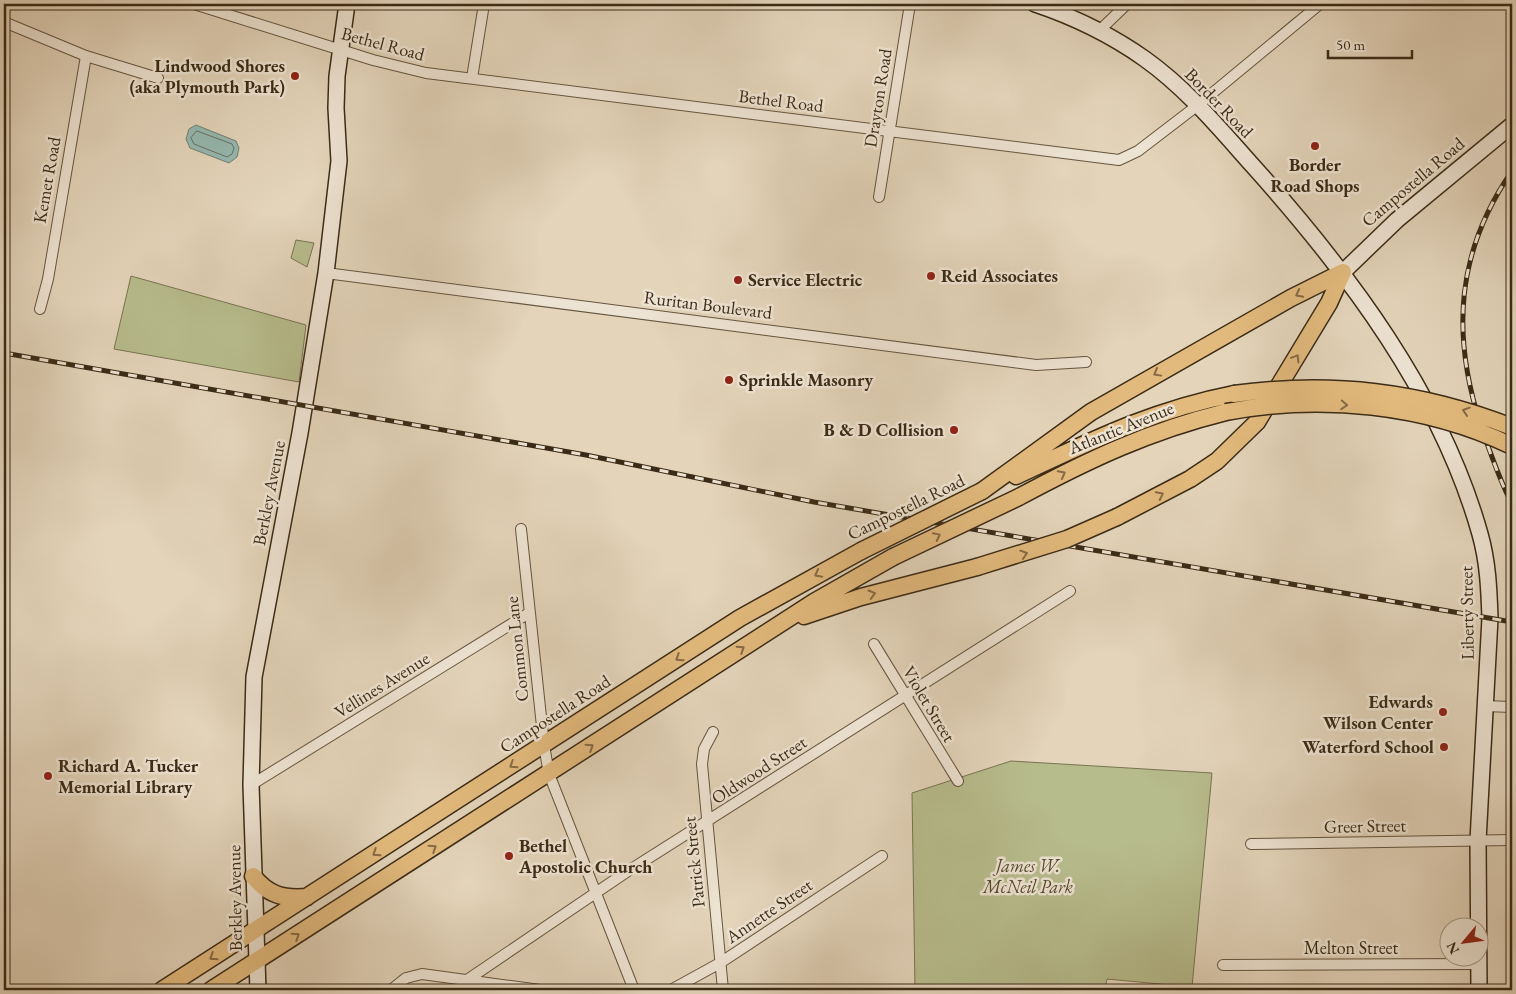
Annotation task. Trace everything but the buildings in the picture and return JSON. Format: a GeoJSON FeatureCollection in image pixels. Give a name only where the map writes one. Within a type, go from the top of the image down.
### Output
{"type":"FeatureCollection","features":[{"type":"Feature","properties":{"kind":"main road"},"geometry":{"type":"LineString","coordinates":[[982,491],[1090,412],[1291,298],[1343,272]]}},
{"type":"Feature","properties":{"kind":"main road"},"geometry":{"type":"LineString","coordinates":[[211,990],[776,626],[869,595],[977,567],[1060,541],[1116,517],[1165,493],[1197,474],[1236,444],[1257,422],[1329,303],[1343,272]]}},
{"type":"Feature","properties":{"kind":"main road","name":"Atlantic Avenue"},"geometry":{"type":"LineString","coordinates":[[982,491],[1123,426],[1194,402],[1234,394],[1307,388],[1357,389],[1405,395],[1462,409],[1512,428]]}},
{"type":"Feature","properties":{"kind":"main road","name":"Atlantic Avenue"},"geometry":{"type":"LineString","coordinates":[[776,626],[893,557],[1019,497],[1084,463],[1136,440],[1184,423],[1226,412],[1253,407],[1291,404],[1365,407],[1442,420],[1474,430],[1512,446]]}},
{"type":"Feature","properties":{"kind":"main road","name":"Campostella Road"},"geometry":{"type":"LineString","coordinates":[[162,990],[740,618],[861,551],[982,491]]}},
{"type":"Feature","properties":{"kind":"main road"},"geometry":{"type":"LineString","coordinates":[[253,876],[262,887],[274,895],[283,898],[307,897]]}},
{"type":"Feature","properties":{"kind":"street","name":"Bethel Road"},"geometry":{"type":"LineString","coordinates":[[194,4],[209,6],[399,68],[426,73],[1119,160],[1138,151],[1198,105],[1320,4]]}},
{"type":"Feature","properties":{"kind":"street","name":"Berkley Avenue"},"geometry":{"type":"LineString","coordinates":[[258,990],[255,962],[251,785],[254,678],[300,433],[326,273],[339,161],[336,108],[340,50],[347,4]]}},
{"type":"Feature","properties":{"kind":"street"},"geometry":{"type":"LineString","coordinates":[[472,78],[484,4]]}},
{"type":"Feature","properties":{"kind":"street","name":"Drayton Road"},"geometry":{"type":"LineString","coordinates":[[879,197],[910,4]]}},
{"type":"Feature","properties":{"kind":"street","name":"Border Road"},"geometry":{"type":"LineString","coordinates":[[1035,4],[1061,13],[1099,31],[1146,60],[1198,105],[1343,272]]}},
{"type":"Feature","properties":{"kind":"street"},"geometry":{"type":"LineString","coordinates":[[1099,31],[1127,4]]}},
{"type":"Feature","properties":{"kind":"street"},"geometry":{"type":"LineString","coordinates":[[4,22],[86,56],[158,78]]}},
{"type":"Feature","properties":{"kind":"street","name":"Kemet Road"},"geometry":{"type":"LineString","coordinates":[[40,309],[48,279],[86,56]]}},
{"type":"Feature","properties":{"kind":"street","name":"Campostella Road"},"geometry":{"type":"LineString","coordinates":[[1343,272],[1397,220],[1512,124]]}},
{"type":"Feature","properties":{"kind":"street","name":"Liberty Street"},"geometry":{"type":"LineString","coordinates":[[1343,272],[1416,384],[1472,507],[1484,549],[1490,618],[1478,841],[1479,916]]}},
{"type":"Feature","properties":{"kind":"street","name":"Ruritan Boulevard"},"geometry":{"type":"LineString","coordinates":[[326,273],[1036,365],[1086,362]]}},
{"type":"Feature","properties":{"kind":"street","name":"Common Lane"},"geometry":{"type":"LineString","coordinates":[[521,529],[544,745],[549,774],[634,990]]}},
{"type":"Feature","properties":{"kind":"street","name":"Oldwood Street"},"geometry":{"type":"LineString","coordinates":[[467,980],[625,873],[1070,591]]}},
{"type":"Feature","properties":{"kind":"street","name":"Vellines Avenue"},"geometry":{"type":"LineString","coordinates":[[251,785],[529,613]]}},
{"type":"Feature","properties":{"kind":"street","name":"Violet Street"},"geometry":{"type":"LineString","coordinates":[[874,644],[958,782]]}},
{"type":"Feature","properties":{"kind":"street"},"geometry":{"type":"LineString","coordinates":[[1484,706],[1512,707]]}},
{"type":"Feature","properties":{"kind":"street","name":"Patrick Street"},"geometry":{"type":"LineString","coordinates":[[713,732],[702,756],[706,823],[723,990]]}},
{"type":"Feature","properties":{"kind":"street","name":"Greer Street"},"geometry":{"type":"LineString","coordinates":[[1251,844],[1512,840]]}},
{"type":"Feature","properties":{"kind":"street","name":"Annette Street"},"geometry":{"type":"LineString","coordinates":[[671,990],[720,963],[882,856]]}},
{"type":"Feature","properties":{"kind":"street","name":"Melton Street"},"geometry":{"type":"LineString","coordinates":[[1223,965],[1438,964]]}},
{"type":"Feature","properties":{"kind":"street","name":"Liberty Street"},"geometry":{"type":"LineString","coordinates":[[1479,990],[1480,966]]}},
{"type":"Feature","properties":{"kind":"street"},"geometry":{"type":"LineString","coordinates":[[394,987],[413,975],[422,974],[513,988],[540,990]]}},
{"type":"Feature","properties":{"kind":"green space"},"geometry":{"type":"Polygon","coordinates":[[[296,240],[314,243],[307,267],[291,258],[296,240]]]}},
{"type":"Feature","properties":{"kind":"green space"},"geometry":{"type":"Polygon","coordinates":[[[131,276],[306,325],[299,382],[114,349],[131,276]]]}},
{"type":"Feature","properties":{"kind":"green space","name":"James W. McNeil Park"},"geometry":{"type":"Polygon","coordinates":[[[1011,761],[1212,773],[1192,987],[1107,979],[1105,990],[915,990],[912,793],[1011,761]]]}},
{"type":"Feature","properties":{"kind":"water"},"geometry":{"type":"Polygon","coordinates":[[[196,125],[236,141],[239,148],[237,157],[229,163],[190,148],[186,139],[189,129],[196,125]]]}},
{"type":"Feature","properties":{"kind":"railway"},"geometry":{"type":"LineString","coordinates":[[1512,171],[1493,201],[1479,232],[1464,294],[1463,326],[1465,359],[1471,392],[1491,456],[1512,504]]}},
{"type":"Feature","properties":{"kind":"railway"},"geometry":{"type":"LineString","coordinates":[[4,353],[586,455],[814,502],[1512,622]]}},
{"type":"Feature","properties":{"kind":"place","name":"Lindwood Shores (aka Plymouth Park)"},"geometry":{"type":"Point","coordinates":[295,76]}},
{"type":"Feature","properties":{"kind":"place","name":"Border Road Shops"},"geometry":{"type":"Point","coordinates":[1315,146]}},
{"type":"Feature","properties":{"kind":"place","name":"Reid Associates"},"geometry":{"type":"Point","coordinates":[931,276]}},
{"type":"Feature","properties":{"kind":"place","name":"Service Electric"},"geometry":{"type":"Point","coordinates":[738,280]}},
{"type":"Feature","properties":{"kind":"place","name":"Sprinkle Masonry"},"geometry":{"type":"Point","coordinates":[729,380]}},
{"type":"Feature","properties":{"kind":"place","name":"B & D Collision"},"geometry":{"type":"Point","coordinates":[954,430]}},
{"type":"Feature","properties":{"kind":"place","name":"Edwards Wilson Center"},"geometry":{"type":"Point","coordinates":[1443,712]}},
{"type":"Feature","properties":{"kind":"place","name":"Waterford School"},"geometry":{"type":"Point","coordinates":[1444,747]}},
{"type":"Feature","properties":{"kind":"place","name":"Richard A. Tucker Memorial Library"},"geometry":{"type":"Point","coordinates":[48,776]}},
{"type":"Feature","properties":{"kind":"place","name":"Bethel Apostolic Church"},"geometry":{"type":"Point","coordinates":[509,856]}}]}
